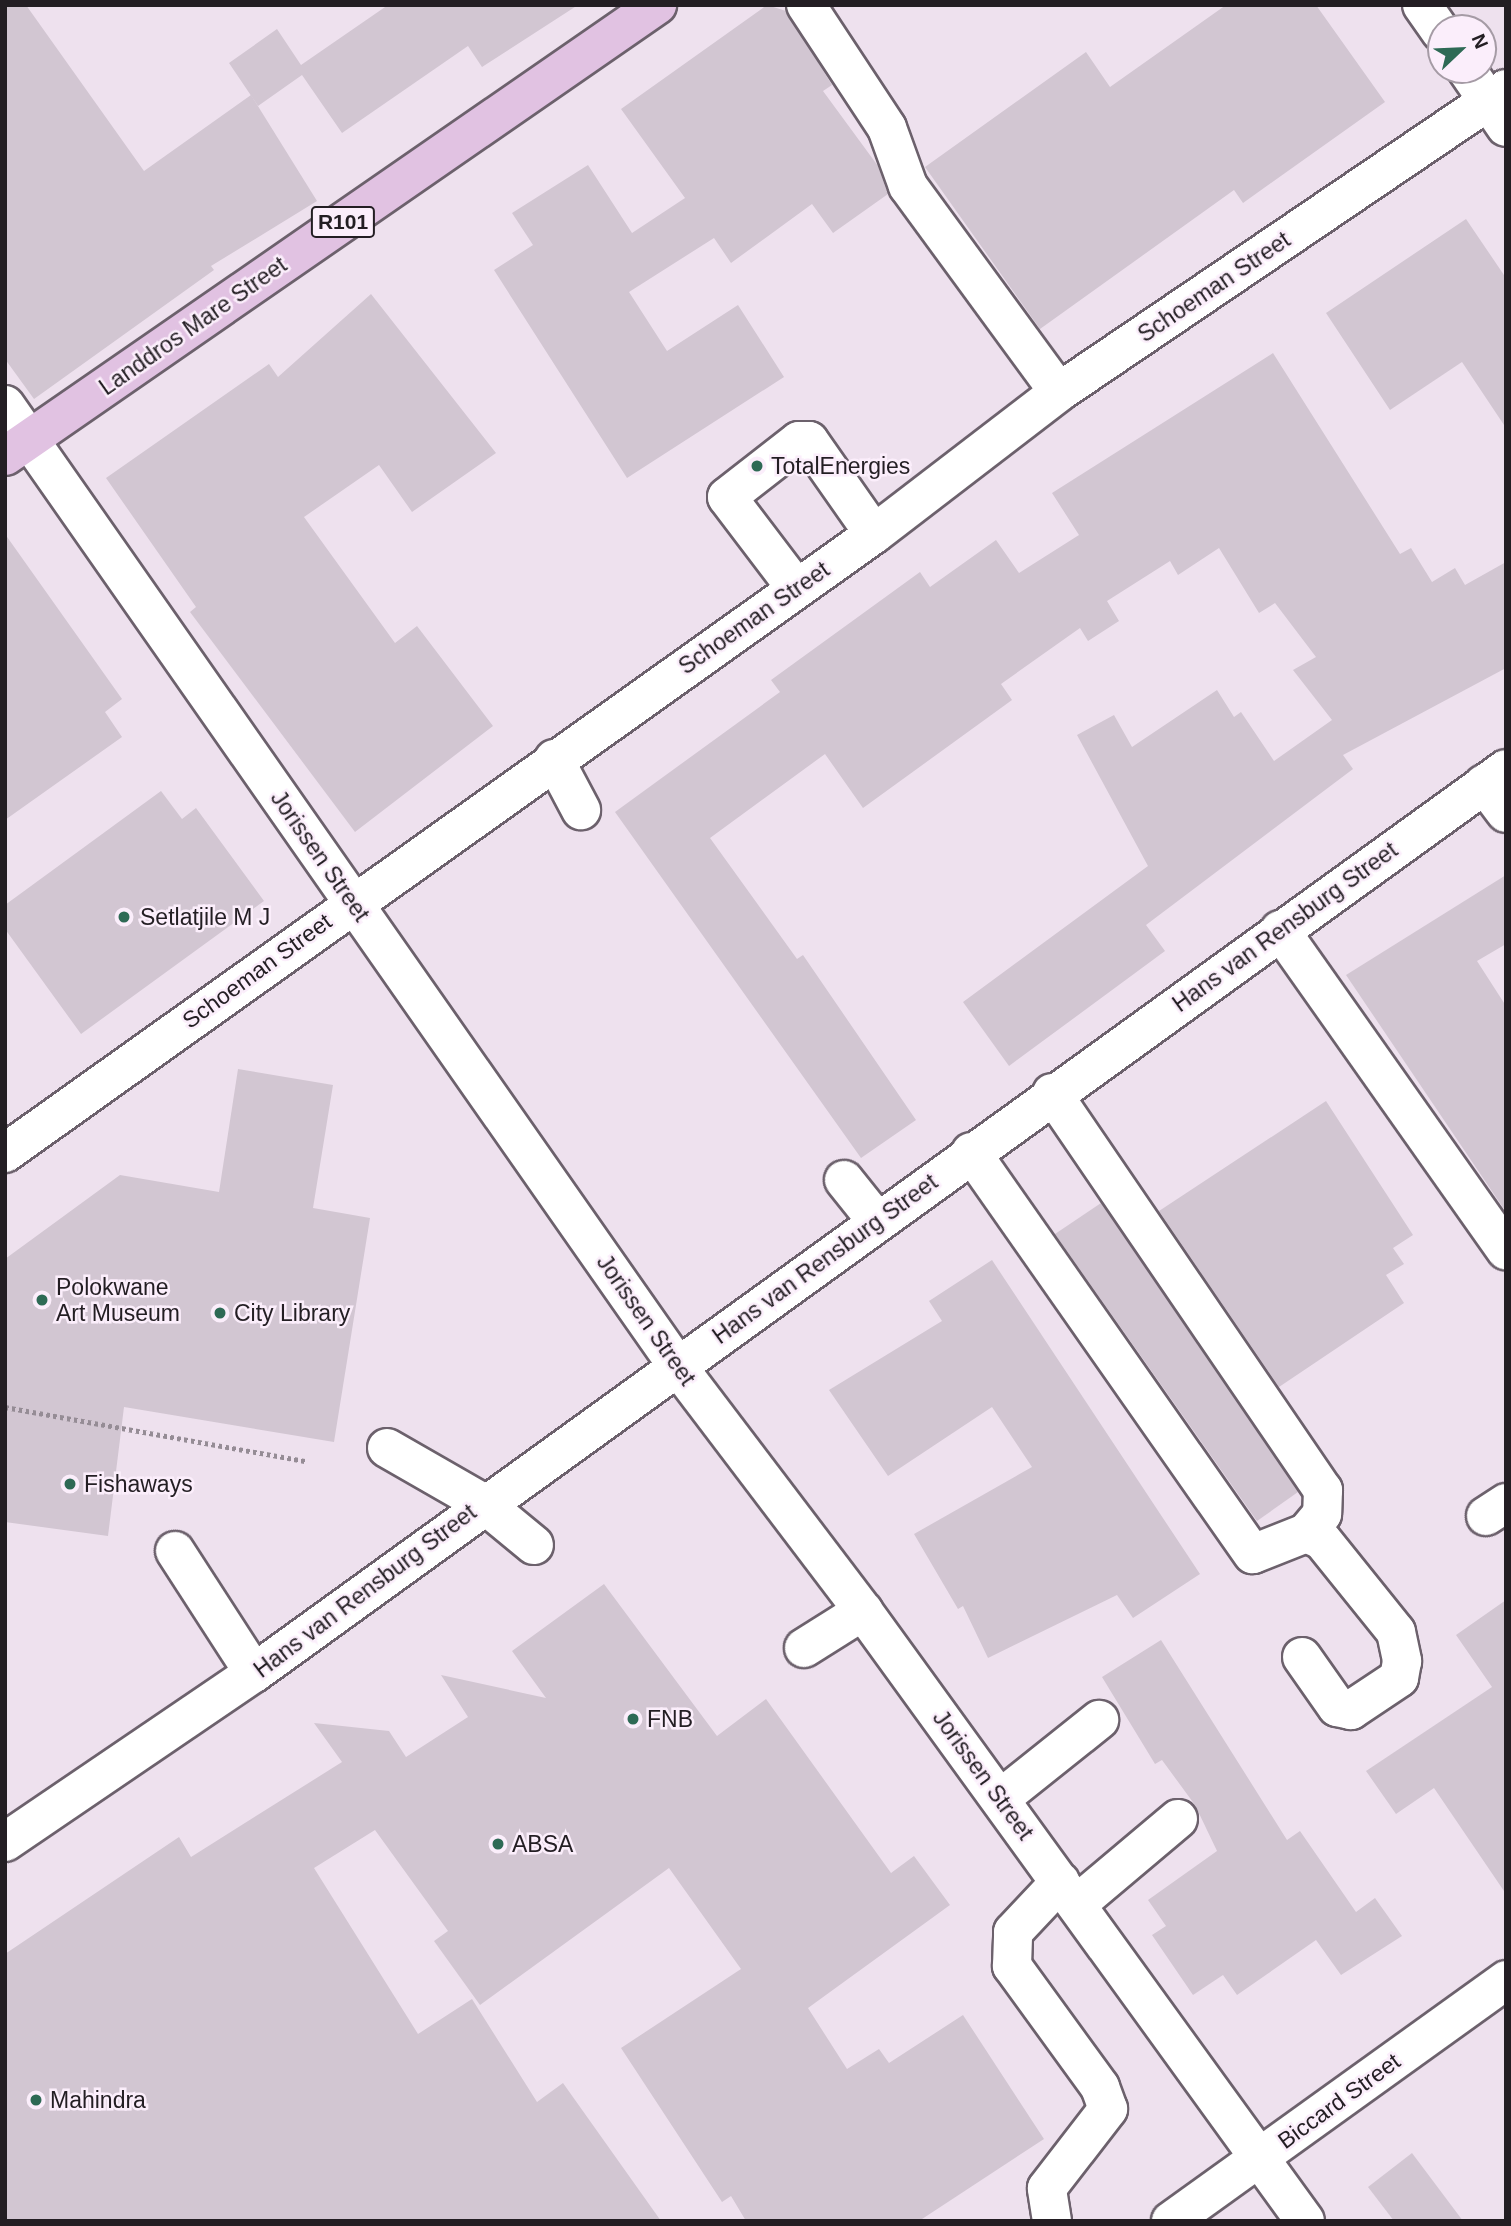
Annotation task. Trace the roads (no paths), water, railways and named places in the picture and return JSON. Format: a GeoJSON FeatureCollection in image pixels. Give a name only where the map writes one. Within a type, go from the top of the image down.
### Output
{"type":"FeatureCollection","features":[{"type":"Feature","properties":{"kind":"main road","name":"Landdros Mare Street"},"geometry":{"type":"LineString","coordinates":[[17,448],[657,5]]}},
{"type":"Feature","properties":{"kind":"street"},"geometry":{"type":"LineString","coordinates":[[806,5],[887,128],[908,186],[1059,392]]}},
{"type":"Feature","properties":{"kind":"street"},"geometry":{"type":"LineString","coordinates":[[1480,84],[1500,106]]}},
{"type":"Feature","properties":{"kind":"street","name":"Schoeman Street"},"geometry":{"type":"LineString","coordinates":[[5,1153],[554,759],[874,534],[1059,392],[1500,106]]}},
{"type":"Feature","properties":{"kind":"street","name":"Jorissen Street"},"geometry":{"type":"LineString","coordinates":[[5,405],[17,448],[352,903],[678,1367],[863,1611],[1305,2221]]}},
{"type":"Feature","properties":{"kind":"street"},"geometry":{"type":"LineString","coordinates":[[796,589],[727,497],[799,441],[808,441],[874,534]]}},
{"type":"Feature","properties":{"kind":"street"},"geometry":{"type":"LineString","coordinates":[[554,759],[581,810]]}},
{"type":"Feature","properties":{"kind":"street","name":"Hans van Rensburg Street"},"geometry":{"type":"LineString","coordinates":[[5,1843],[254,1673],[483,1503],[678,1367],[876,1220],[1280,930],[1499,789]]}},
{"type":"Feature","properties":{"kind":"street"},"geometry":{"type":"LineString","coordinates":[[1280,930],[1506,1250]]}},
{"type":"Feature","properties":{"kind":"street"},"geometry":{"type":"LineString","coordinates":[[971,1152],[1253,1554],[1306,1533],[1322,1514],[1323,1490],[1052,1093]]}},
{"type":"Feature","properties":{"kind":"street"},"geometry":{"type":"LineString","coordinates":[[845,1180],[876,1220]]}},
{"type":"Feature","properties":{"kind":"street"},"geometry":{"type":"LineString","coordinates":[[387,1448],[483,1503],[534,1545]]}},
{"type":"Feature","properties":{"kind":"street"},"geometry":{"type":"LineString","coordinates":[[1302,1657],[1337,1707],[1351,1710],[1399,1678],[1402,1661],[1396,1632],[1352,1573],[1322,1540],[1306,1533]]}},
{"type":"Feature","properties":{"kind":"street"},"geometry":{"type":"LineString","coordinates":[[175,1551],[254,1673]]}},
{"type":"Feature","properties":{"kind":"street"},"geometry":{"type":"LineString","coordinates":[[804,1648],[863,1611]]}},
{"type":"Feature","properties":{"kind":"street"},"geometry":{"type":"LineString","coordinates":[[1000,1799],[1099,1720]]}},
{"type":"Feature","properties":{"kind":"street"},"geometry":{"type":"LineString","coordinates":[[1052,2221],[1046,2188],[1108,2109],[1100,2087],[1012,1966],[1013,1932],[1178,1819]]}},
{"type":"Feature","properties":{"kind":"street","name":"Biccard Street"},"geometry":{"type":"LineString","coordinates":[[1171,2221],[1506,1980]]}},
{"type":"Feature","properties":{"kind":"place","name":"TotalEnergies"},"geometry":{"type":"Point","coordinates":[757,466]}},
{"type":"Feature","properties":{"kind":"place","name":"Setlatjile M J"},"geometry":{"type":"Point","coordinates":[124,917]}},
{"type":"Feature","properties":{"kind":"place","name":"Polokwane Art Museum"},"geometry":{"type":"Point","coordinates":[42,1300]}},
{"type":"Feature","properties":{"kind":"place","name":"City Library"},"geometry":{"type":"Point","coordinates":[220,1313]}},
{"type":"Feature","properties":{"kind":"place","name":"Fishaways"},"geometry":{"type":"Point","coordinates":[70,1484]}},
{"type":"Feature","properties":{"kind":"place","name":"FNB"},"geometry":{"type":"Point","coordinates":[633,1719]}},
{"type":"Feature","properties":{"kind":"place","name":"ABSA"},"geometry":{"type":"Point","coordinates":[498,1844]}},
{"type":"Feature","properties":{"kind":"place","name":"Mahindra"},"geometry":{"type":"Point","coordinates":[36,2100]}}]}
